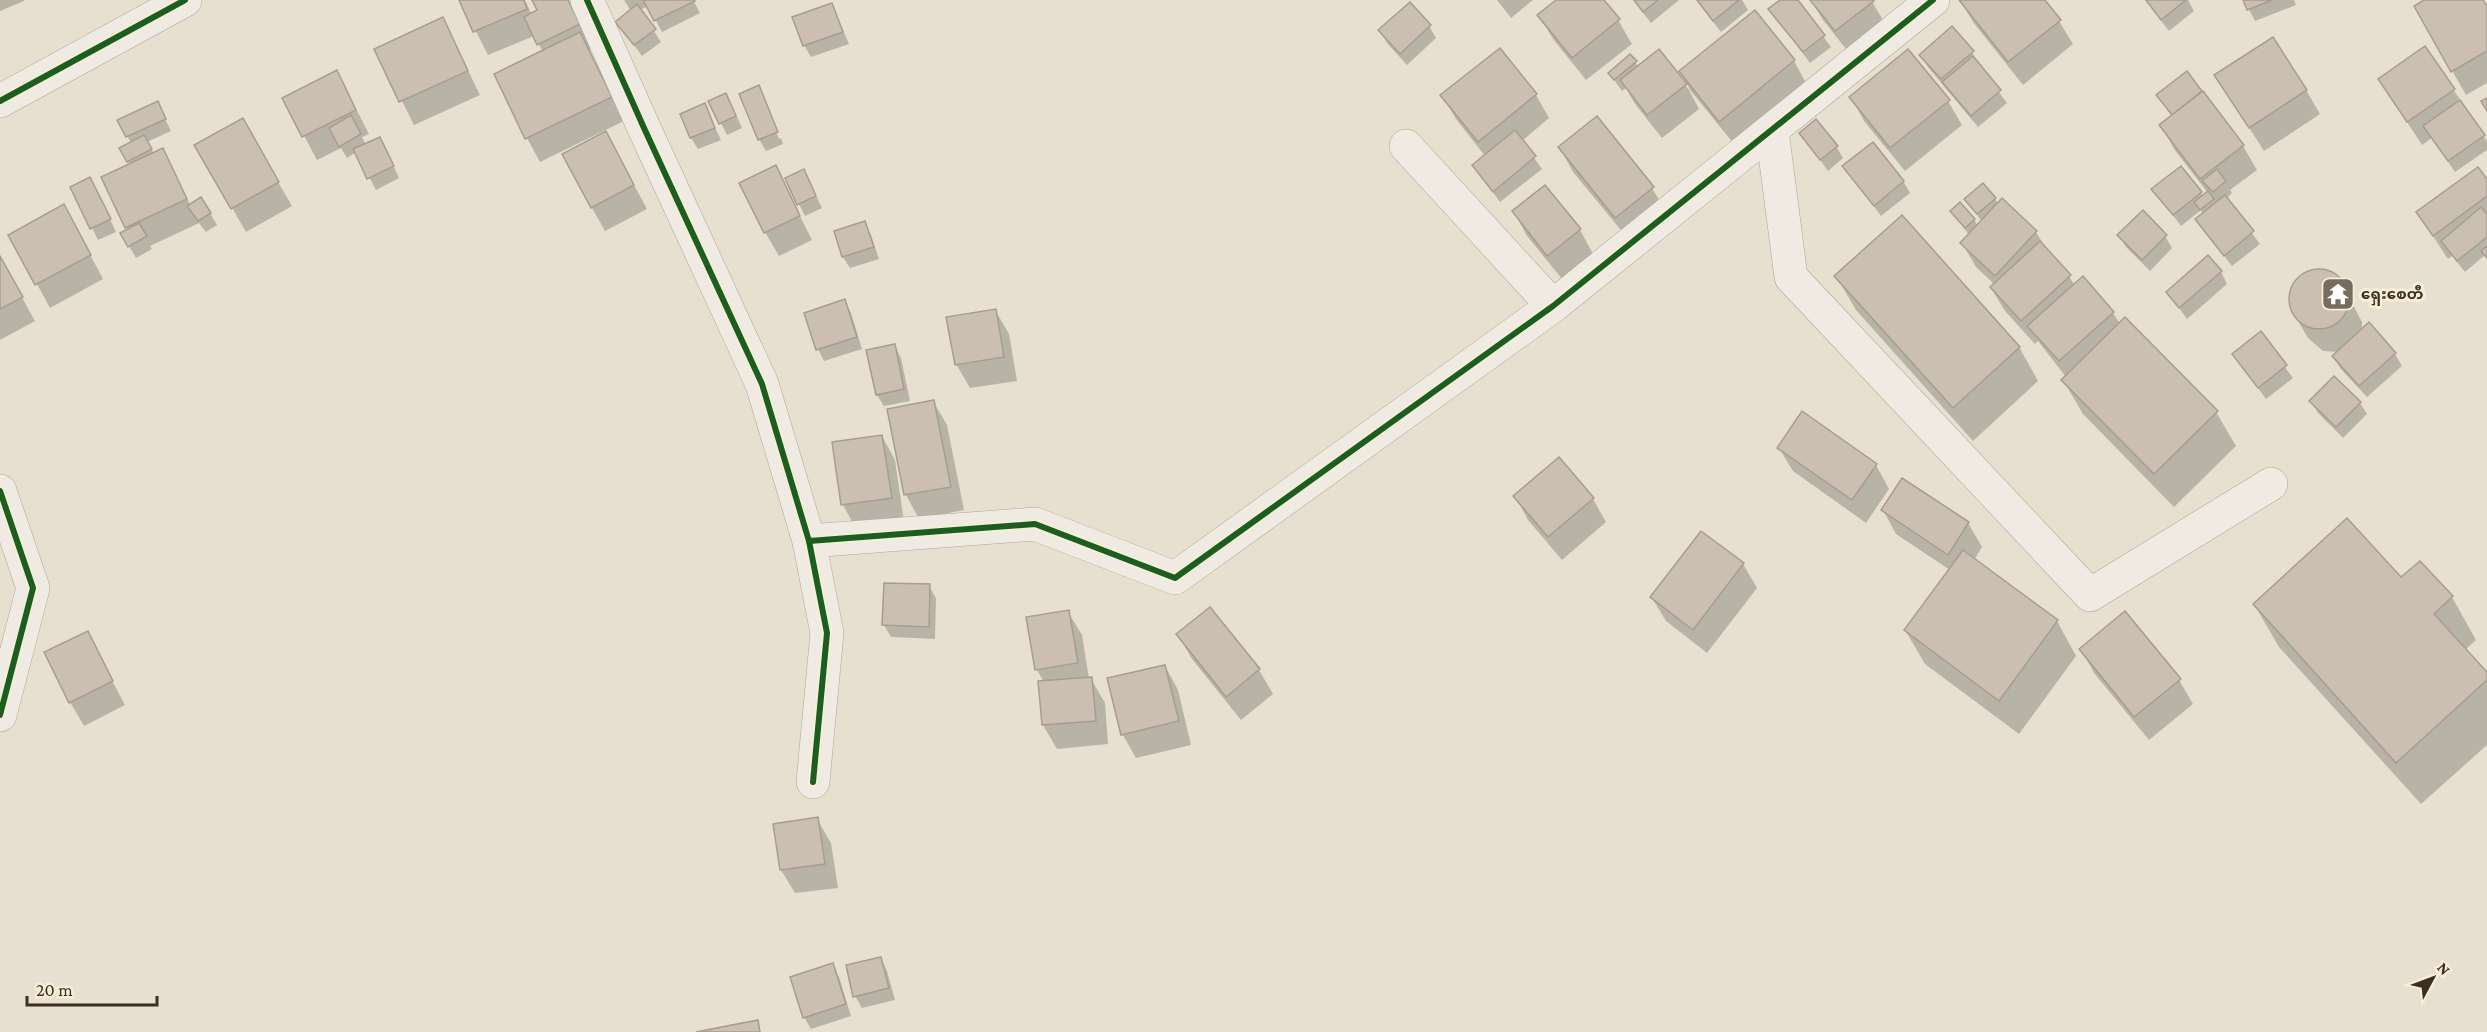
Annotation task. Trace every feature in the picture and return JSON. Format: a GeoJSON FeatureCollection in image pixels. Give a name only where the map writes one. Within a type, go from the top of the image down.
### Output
{"type":"FeatureCollection","features":[{"type":"Feature","properties":{"kind":"street"},"geometry":{"type":"LineString","coordinates":[[0,101],[185,0]]}},
{"type":"Feature","properties":{"kind":"street"},"geometry":{"type":"LineString","coordinates":[[587,0],[762,384],[809,541],[827,633],[813,782]]}},
{"type":"Feature","properties":{"kind":"street"},"geometry":{"type":"LineString","coordinates":[[809,541],[1035,524],[1175,578],[1552,306],[1933,0]]}},
{"type":"Feature","properties":{"kind":"street"},"geometry":{"type":"LineString","coordinates":[[1772,131],[1791,277],[2090,595],[2271,484]]}},
{"type":"Feature","properties":{"kind":"street"},"geometry":{"type":"LineString","coordinates":[[1407,147],[1552,306]]}},
{"type":"Feature","properties":{"kind":"street"},"geometry":{"type":"LineString","coordinates":[[0,491],[33,588],[0,715]]}},
{"type":"Feature","properties":{"kind":"building"},"geometry":{"type":"Polygon","coordinates":[[[459,0],[524,0],[527,9],[473,32],[459,0]]]}},
{"type":"Feature","properties":{"kind":"building"},"geometry":{"type":"Polygon","coordinates":[[[532,0],[568,0],[580,24],[537,45],[524,17],[537,10],[532,0]]]}},
{"type":"Feature","properties":{"kind":"building"},"geometry":{"type":"Polygon","coordinates":[[[643,0],[694,0],[695,1],[654,21],[643,0]]]}},
{"type":"Feature","properties":{"kind":"building"},"geometry":{"type":"Polygon","coordinates":[[[1556,0],[1604,0],[1620,19],[1572,58],[1537,15],[1556,0]]]}},
{"type":"Feature","properties":{"kind":"building"},"geometry":{"type":"Polygon","coordinates":[[[1634,0],[1658,0],[1643,12],[1634,0]]]}},
{"type":"Feature","properties":{"kind":"building"},"geometry":{"type":"Polygon","coordinates":[[[1697,0],[1739,0],[1713,21],[1697,0]]]}},
{"type":"Feature","properties":{"kind":"building"},"geometry":{"type":"Polygon","coordinates":[[[1780,0],[1798,0],[1825,35],[1803,52],[1768,9],[1780,0]]]}},
{"type":"Feature","properties":{"kind":"building"},"geometry":{"type":"Polygon","coordinates":[[[1810,0],[1873,0],[1874,1],[1835,31],[1810,0]]]}},
{"type":"Feature","properties":{"kind":"building"},"geometry":{"type":"Polygon","coordinates":[[[1959,0],[2045,0],[2061,20],[2008,62],[1959,0]]]}},
{"type":"Feature","properties":{"kind":"building"},"geometry":{"type":"Polygon","coordinates":[[[2146,0],[2186,0],[2161,20],[2146,0]]]}},
{"type":"Feature","properties":{"kind":"building"},"geometry":{"type":"Polygon","coordinates":[[[2243,0],[2272,0],[2247,10],[2243,0]]]}},
{"type":"Feature","properties":{"kind":"building"},"geometry":{"type":"Polygon","coordinates":[[[2424,0],[2483,0],[2487,6],[2487,51],[2451,72],[2414,6],[2424,0]]]}},
{"type":"Feature","properties":{"kind":"building"},"geometry":{"type":"Polygon","coordinates":[[[1410,2],[1431,25],[1400,54],[1378,30],[1410,2]]]}},
{"type":"Feature","properties":{"kind":"building"},"geometry":{"type":"Polygon","coordinates":[[[832,3],[843,32],[803,46],[792,17],[832,3]]]}},
{"type":"Feature","properties":{"kind":"building"},"geometry":{"type":"Polygon","coordinates":[[[637,4],[656,29],[634,45],[615,22],[637,4]]]}},
{"type":"Feature","properties":{"kind":"building"},"geometry":{"type":"Polygon","coordinates":[[[1755,10],[1795,60],[1719,122],[1679,71],[1755,10]]]}},
{"type":"Feature","properties":{"kind":"building"},"geometry":{"type":"Polygon","coordinates":[[[443,17],[468,71],[399,102],[374,49],[443,17]]]}},
{"type":"Feature","properties":{"kind":"building"},"geometry":{"type":"Polygon","coordinates":[[[1952,26],[1974,51],[1941,79],[1919,55],[1952,26]]]}},
{"type":"Feature","properties":{"kind":"building"},"geometry":{"type":"Polygon","coordinates":[[[580,32],[612,97],[525,139],[494,74],[580,32]]]}},
{"type":"Feature","properties":{"kind":"building"},"geometry":{"type":"Polygon","coordinates":[[[2273,37],[2307,90],[2249,128],[2214,75],[2273,37]]]}},
{"type":"Feature","properties":{"kind":"building"},"geometry":{"type":"Polygon","coordinates":[[[2425,46],[2455,89],[2407,122],[2378,79],[2425,46]]]}},
{"type":"Feature","properties":{"kind":"building"},"geometry":{"type":"Polygon","coordinates":[[[1500,48],[1537,94],[1478,142],[1440,95],[1500,48]]]}},
{"type":"Feature","properties":{"kind":"building"},"geometry":{"type":"Polygon","coordinates":[[[1659,49],[1687,84],[1647,115],[1620,80],[1659,49]]]}},
{"type":"Feature","properties":{"kind":"building"},"geometry":{"type":"Polygon","coordinates":[[[1908,49],[1950,100],[1890,148],[1849,97],[1908,49]]]}},
{"type":"Feature","properties":{"kind":"building"},"geometry":{"type":"Polygon","coordinates":[[[1630,54],[1637,61],[1614,80],[1608,73],[1630,54]]]}},
{"type":"Feature","properties":{"kind":"building"},"geometry":{"type":"Polygon","coordinates":[[[1973,56],[2001,90],[1971,116],[1942,82],[1973,56]]]}},
{"type":"Feature","properties":{"kind":"building"},"geometry":{"type":"Polygon","coordinates":[[[337,70],[356,110],[302,137],[282,98],[337,70]]]}},
{"type":"Feature","properties":{"kind":"building"},"geometry":{"type":"Polygon","coordinates":[[[2187,71],[2202,91],[2172,115],[2156,95],[2187,71]]]}},
{"type":"Feature","properties":{"kind":"building"},"geometry":{"type":"Polygon","coordinates":[[[759,85],[778,132],[758,140],[739,94],[759,85]]]}},
{"type":"Feature","properties":{"kind":"building"},"geometry":{"type":"Polygon","coordinates":[[[2203,91],[2244,145],[2200,179],[2159,125],[2203,91]]]}},
{"type":"Feature","properties":{"kind":"building"},"geometry":{"type":"Polygon","coordinates":[[[726,93],[736,116],[719,124],[708,101],[726,93]]]}},
{"type":"Feature","properties":{"kind":"building"},"geometry":{"type":"Polygon","coordinates":[[[2487,98],[2487,111],[2481,101],[2487,98]]]}},
{"type":"Feature","properties":{"kind":"building"},"geometry":{"type":"Polygon","coordinates":[[[2460,100],[2485,135],[2448,161],[2423,126],[2460,100]]]}},
{"type":"Feature","properties":{"kind":"building"},"geometry":{"type":"Polygon","coordinates":[[[158,101],[166,119],[126,137],[117,120],[158,101]]]}},
{"type":"Feature","properties":{"kind":"building"},"geometry":{"type":"Polygon","coordinates":[[[705,103],[715,128],[690,138],[680,114],[705,103]]]}},
{"type":"Feature","properties":{"kind":"building"},"geometry":{"type":"Polygon","coordinates":[[[351,115],[361,134],[339,147],[329,128],[351,115]]]}},
{"type":"Feature","properties":{"kind":"building"},"geometry":{"type":"Polygon","coordinates":[[[1597,116],[1654,187],[1615,218],[1558,147],[1597,116]]]}},
{"type":"Feature","properties":{"kind":"building"},"geometry":{"type":"Polygon","coordinates":[[[243,118],[279,182],[231,209],[194,145],[243,118]]]}},
{"type":"Feature","properties":{"kind":"building"},"geometry":{"type":"Polygon","coordinates":[[[1816,119],[1838,146],[1820,160],[1799,133],[1816,119]]]}},
{"type":"Feature","properties":{"kind":"building"},"geometry":{"type":"Polygon","coordinates":[[[1515,130],[1536,156],[1493,192],[1472,165],[1515,130]]]}},
{"type":"Feature","properties":{"kind":"building"},"geometry":{"type":"Polygon","coordinates":[[[606,131],[634,185],[591,208],[562,154],[606,131]]]}},
{"type":"Feature","properties":{"kind":"building"},"geometry":{"type":"Polygon","coordinates":[[[144,135],[152,149],[127,162],[119,148],[144,135]]]}},
{"type":"Feature","properties":{"kind":"building"},"geometry":{"type":"Polygon","coordinates":[[[380,137],[394,166],[367,179],[353,149],[380,137]]]}},
{"type":"Feature","properties":{"kind":"building"},"geometry":{"type":"Polygon","coordinates":[[[1873,142],[1904,181],[1874,206],[1842,166],[1873,142]]]}},
{"type":"Feature","properties":{"kind":"building"},"geometry":{"type":"Polygon","coordinates":[[[163,148],[187,199],[125,228],[101,177],[163,148]]]}},
{"type":"Feature","properties":{"kind":"building"},"geometry":{"type":"Polygon","coordinates":[[[776,165],[800,216],[764,233],[739,183],[776,165]]]}},
{"type":"Feature","properties":{"kind":"building"},"geometry":{"type":"Polygon","coordinates":[[[2181,166],[2202,192],[2173,215],[2151,189],[2181,166]]]}},
{"type":"Feature","properties":{"kind":"building"},"geometry":{"type":"Polygon","coordinates":[[[2478,167],[2487,179],[2487,196],[2433,236],[2416,212],[2478,167]]]}},
{"type":"Feature","properties":{"kind":"building"},"geometry":{"type":"Polygon","coordinates":[[[804,169],[816,196],[797,205],[785,178],[804,169]]]}},
{"type":"Feature","properties":{"kind":"building"},"geometry":{"type":"Polygon","coordinates":[[[2217,169],[2226,181],[2213,192],[2202,181],[2217,169]]]}},
{"type":"Feature","properties":{"kind":"building"},"geometry":{"type":"Polygon","coordinates":[[[90,177],[111,219],[90,229],[70,187],[90,177]]]}},
{"type":"Feature","properties":{"kind":"building"},"geometry":{"type":"Polygon","coordinates":[[[1983,183],[1996,198],[1977,214],[1964,199],[1983,183]]]}},
{"type":"Feature","properties":{"kind":"building"},"geometry":{"type":"Polygon","coordinates":[[[1545,185],[1581,229],[1547,256],[1512,211],[1545,185]]]}},
{"type":"Feature","properties":{"kind":"building"},"geometry":{"type":"Polygon","coordinates":[[[2208,191],[2214,199],[2200,210],[2194,202],[2208,191]]]}},
{"type":"Feature","properties":{"kind":"building"},"geometry":{"type":"Polygon","coordinates":[[[2225,195],[2254,231],[2224,256],[2195,219],[2225,195]]]}},
{"type":"Feature","properties":{"kind":"building"},"geometry":{"type":"Polygon","coordinates":[[[201,197],[211,213],[198,221],[187,206],[201,197]]]}},
{"type":"Feature","properties":{"kind":"building"},"geometry":{"type":"Polygon","coordinates":[[[2002,198],[2037,231],[1995,276],[1960,243],[2002,198]]]}},
{"type":"Feature","properties":{"kind":"building"},"geometry":{"type":"Polygon","coordinates":[[[1960,202],[1975,219],[1965,228],[1950,211],[1960,202]]]}},
{"type":"Feature","properties":{"kind":"building"},"geometry":{"type":"Polygon","coordinates":[[[64,204],[91,255],[35,285],[8,235],[64,204]]]}},
{"type":"Feature","properties":{"kind":"building"},"geometry":{"type":"Polygon","coordinates":[[[2481,207],[2487,214],[2487,237],[2457,261],[2441,241],[2481,207]]]}},
{"type":"Feature","properties":{"kind":"building"},"geometry":{"type":"Polygon","coordinates":[[[2143,210],[2167,235],[2142,260],[2117,235],[2143,210]]]}},
{"type":"Feature","properties":{"kind":"building"},"geometry":{"type":"Polygon","coordinates":[[[1902,215],[2020,347],[1953,408],[1834,276],[1902,215]]]}},
{"type":"Feature","properties":{"kind":"building"},"geometry":{"type":"Polygon","coordinates":[[[865,221],[874,247],[842,257],[834,231],[865,221]]]}},
{"type":"Feature","properties":{"kind":"building"},"geometry":{"type":"Polygon","coordinates":[[[139,223],[147,236],[128,247],[120,233],[139,223]]]}},
{"type":"Feature","properties":{"kind":"building"},"geometry":{"type":"Polygon","coordinates":[[[2040,241],[2071,275],[2021,321],[1990,287],[2040,241]]]}},
{"type":"Feature","properties":{"kind":"building"},"geometry":{"type":"Polygon","coordinates":[[[2487,246],[2487,258],[2481,251],[2487,246]]]}},
{"type":"Feature","properties":{"kind":"building"},"geometry":{"type":"Polygon","coordinates":[[[2208,255],[2222,271],[2179,308],[2166,292],[2208,255]]]}},
{"type":"Feature","properties":{"kind":"building"},"geometry":{"type":"Polygon","coordinates":[[[0,256],[23,297],[0,309],[0,256]]]}},
{"type":"Feature","properties":{"kind":"building"},"geometry":{"type":"Polygon","coordinates":[[[2313,269],[2325,269],[2336,274],[2344,282],[2349,299],[2347,311],[2336,324],[2325,329],[2313,329],[2302,324],[2294,316],[2289,305],[2289,293],[2294,282],[2302,274],[2313,269]]]}},
{"type":"Feature","properties":{"kind":"building"},"geometry":{"type":"Polygon","coordinates":[[[2083,276],[2114,312],[2059,361],[2027,326],[2083,276]]]}},
{"type":"Feature","properties":{"kind":"building"},"geometry":{"type":"Polygon","coordinates":[[[845,299],[857,337],[816,350],[804,313],[845,299]]]}},
{"type":"Feature","properties":{"kind":"building"},"geometry":{"type":"Polygon","coordinates":[[[996,309],[1004,357],[955,365],[946,317],[996,309]]]}},
{"type":"Feature","properties":{"kind":"building"},"geometry":{"type":"Polygon","coordinates":[[[2125,317],[2218,411],[2154,474],[2061,380],[2125,317]]]}},
{"type":"Feature","properties":{"kind":"building"},"geometry":{"type":"Polygon","coordinates":[[[2369,322],[2396,353],[2359,386],[2332,356],[2369,322]]]}},
{"type":"Feature","properties":{"kind":"building"},"geometry":{"type":"Polygon","coordinates":[[[2261,331],[2287,365],[2258,388],[2232,354],[2261,331]]]}},
{"type":"Feature","properties":{"kind":"building"},"geometry":{"type":"Polygon","coordinates":[[[895,344],[904,389],[876,395],[866,350],[895,344]]]}},
{"type":"Feature","properties":{"kind":"building"},"geometry":{"type":"Polygon","coordinates":[[[2334,376],[2361,402],[2336,427],[2309,401],[2334,376]]]}},
{"type":"Feature","properties":{"kind":"building"},"geometry":{"type":"Polygon","coordinates":[[[934,400],[951,487],[904,495],[887,409],[934,400]]]}},
{"type":"Feature","properties":{"kind":"building"},"geometry":{"type":"Polygon","coordinates":[[[1802,411],[1877,464],[1852,500],[1777,448],[1802,411]]]}},
{"type":"Feature","properties":{"kind":"building"},"geometry":{"type":"Polygon","coordinates":[[[882,435],[892,498],[841,505],[832,442],[882,435]]]}},
{"type":"Feature","properties":{"kind":"building"},"geometry":{"type":"Polygon","coordinates":[[[1559,457],[1594,498],[1548,537],[1513,496],[1559,457]]]}},
{"type":"Feature","properties":{"kind":"building"},"geometry":{"type":"Polygon","coordinates":[[[1902,478],[1969,522],[1948,555],[1881,510],[1902,478]]]}},
{"type":"Feature","properties":{"kind":"building"},"geometry":{"type":"Polygon","coordinates":[[[2347,518],[2401,577],[2420,561],[2453,596],[2434,614],[2487,672],[2487,680],[2396,763],[2253,604],[2347,518]]]}},
{"type":"Feature","properties":{"kind":"building"},"geometry":{"type":"Polygon","coordinates":[[[1701,531],[1744,563],[1693,630],[1650,597],[1701,531]]]}},
{"type":"Feature","properties":{"kind":"building"},"geometry":{"type":"Polygon","coordinates":[[[1963,550],[2058,620],[1999,701],[1904,630],[1963,550]]]}},
{"type":"Feature","properties":{"kind":"building"},"geometry":{"type":"Polygon","coordinates":[[[884,583],[930,584],[929,627],[882,625],[884,583]]]}},
{"type":"Feature","properties":{"kind":"building"},"geometry":{"type":"Polygon","coordinates":[[[1210,607],[1260,669],[1226,697],[1176,634],[1210,607]]]}},
{"type":"Feature","properties":{"kind":"building"},"geometry":{"type":"Polygon","coordinates":[[[1069,610],[1078,663],[1035,670],[1026,617],[1069,610]]]}},
{"type":"Feature","properties":{"kind":"building"},"geometry":{"type":"Polygon","coordinates":[[[2125,611],[2181,679],[2134,717],[2079,649],[2125,611]]]}},
{"type":"Feature","properties":{"kind":"building"},"geometry":{"type":"Polygon","coordinates":[[[88,631],[113,681],[69,703],[44,652],[88,631]]]}},
{"type":"Feature","properties":{"kind":"building"},"geometry":{"type":"Polygon","coordinates":[[[1165,665],[1179,721],[1121,735],[1107,678],[1165,665]]]}},
{"type":"Feature","properties":{"kind":"building"},"geometry":{"type":"Polygon","coordinates":[[[1092,677],[1096,721],[1042,725],[1038,681],[1092,677]]]}},
{"type":"Feature","properties":{"kind":"building"},"geometry":{"type":"Polygon","coordinates":[[[818,817],[825,864],[780,870],[773,824],[818,817]]]}},
{"type":"Feature","properties":{"kind":"building"},"geometry":{"type":"Polygon","coordinates":[[[881,957],[889,988],[853,997],[846,965],[881,957]]]}},
{"type":"Feature","properties":{"kind":"building"},"geometry":{"type":"Polygon","coordinates":[[[833,963],[846,1004],[803,1018],[790,977],[833,963]]]}},
{"type":"Feature","properties":{"kind":"building"},"geometry":{"type":"Polygon","coordinates":[[[758,1020],[760,1032],[696,1032],[758,1020]]]}},
{"type":"Feature","properties":{"kind":"cycle path"},"geometry":{"type":"LineString","coordinates":[[0,101],[185,0]]}},
{"type":"Feature","properties":{"kind":"cycle path"},"geometry":{"type":"LineString","coordinates":[[587,0],[762,384],[809,541],[827,633],[813,782]]}},
{"type":"Feature","properties":{"kind":"cycle path"},"geometry":{"type":"LineString","coordinates":[[809,541],[1035,524],[1175,578],[1553,306],[1933,0]]}},
{"type":"Feature","properties":{"kind":"cycle path"},"geometry":{"type":"LineString","coordinates":[[0,491],[33,588],[0,715]]}},
{"type":"Feature","properties":{"kind":"place","name":"ရှေးစေတီ"},"geometry":{"type":"Point","coordinates":[2338,294]}}]}
